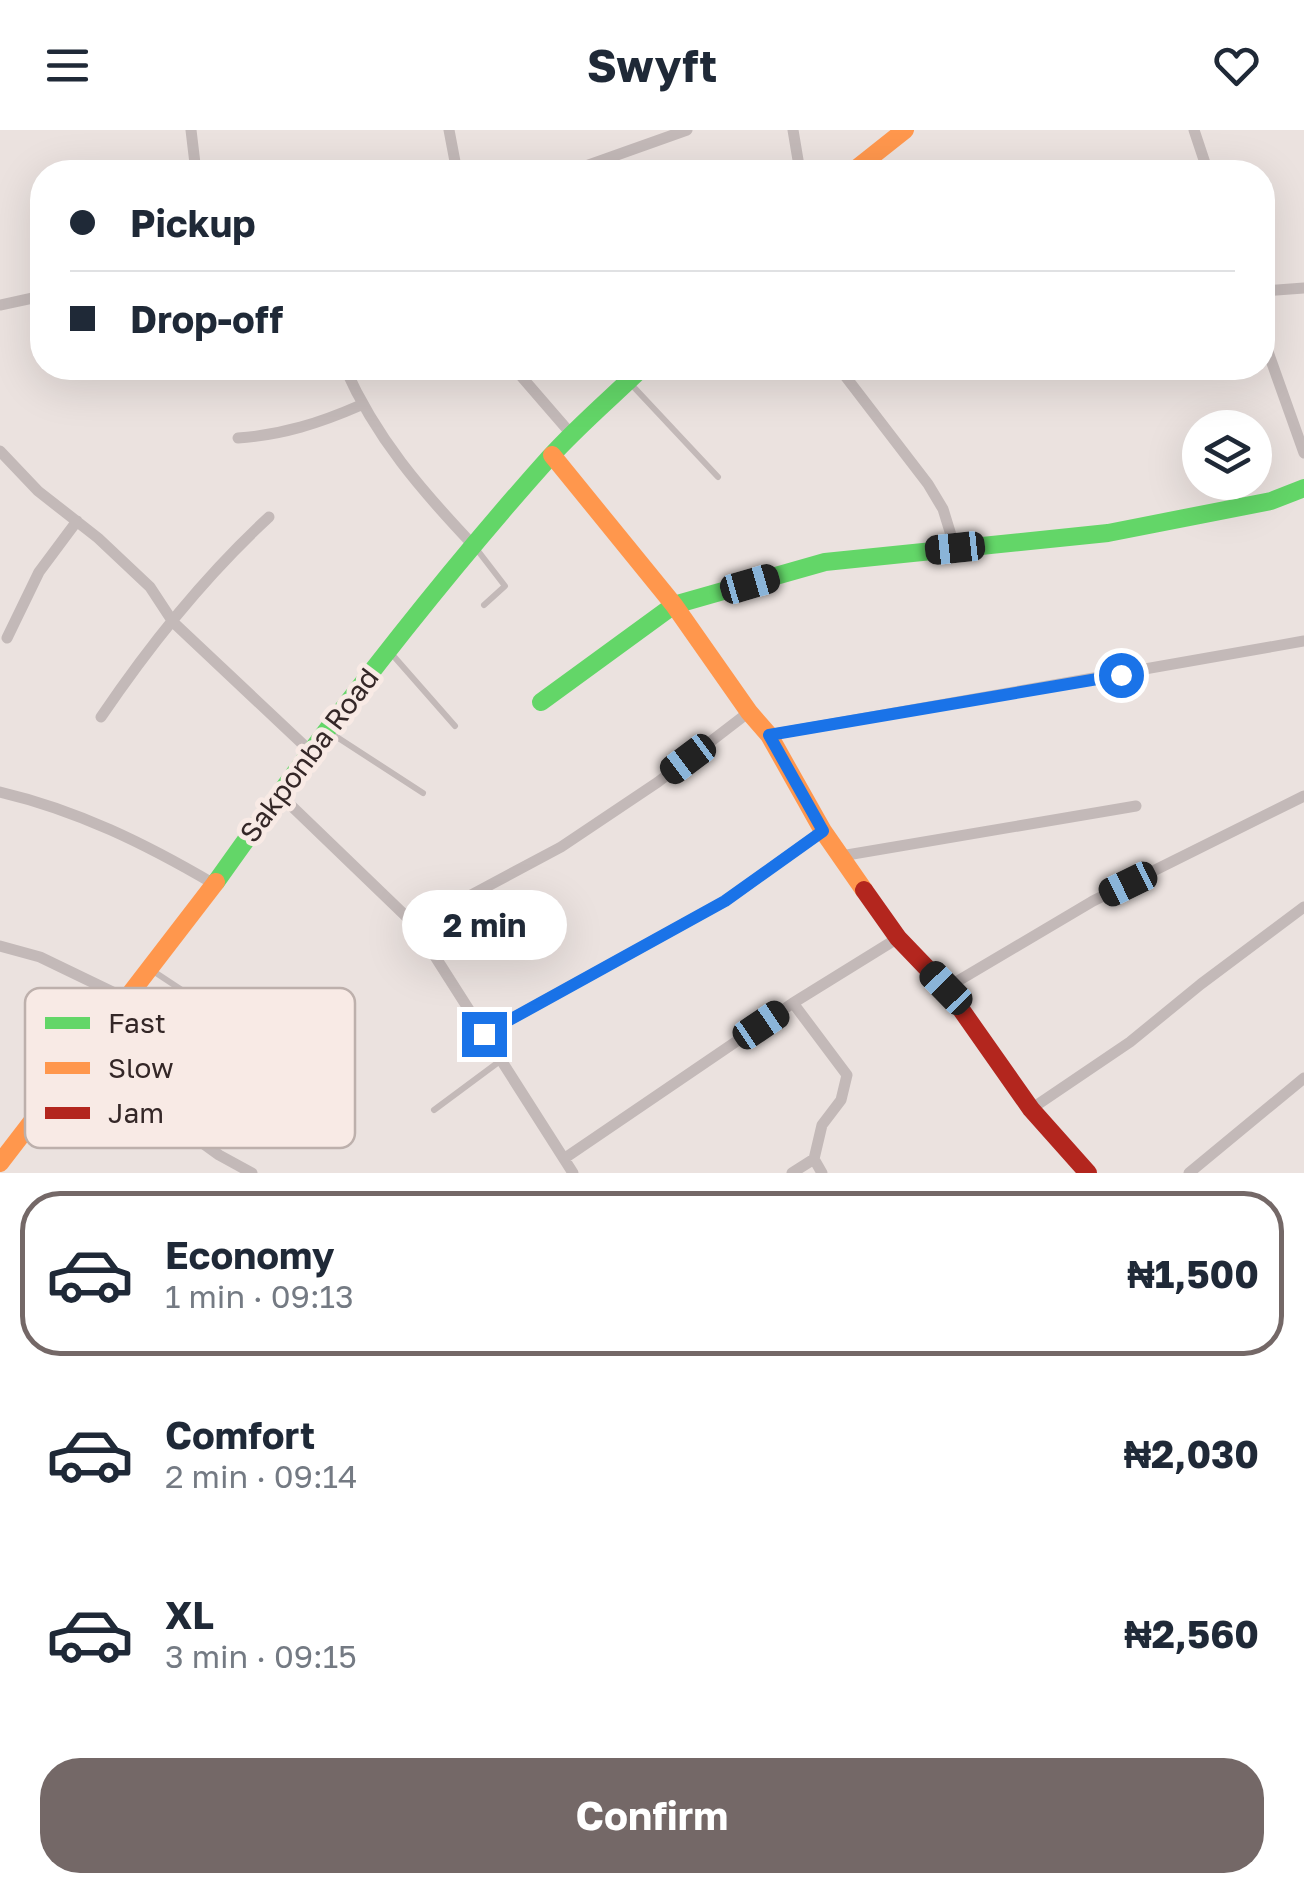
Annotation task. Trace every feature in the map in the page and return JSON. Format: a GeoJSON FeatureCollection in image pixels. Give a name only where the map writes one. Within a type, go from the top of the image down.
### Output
{"type":"FeatureCollection","features":[{"type":"Feature","properties":{"kind":"street"},"geometry":{"type":"LineString","coordinates":[[191,130],[195,160]]}},
{"type":"Feature","properties":{"kind":"street"},"geometry":{"type":"LineString","coordinates":[[449,130],[455,160]]}},
{"type":"Feature","properties":{"kind":"street"},"geometry":{"type":"LineString","coordinates":[[603,160],[687,130]]}},
{"type":"Feature","properties":{"kind":"street"},"geometry":{"type":"LineString","coordinates":[[793,130],[798,160]]}},
{"type":"Feature","properties":{"kind":"street"},"geometry":{"type":"LineString","coordinates":[[867,160],[905,130]]}},
{"type":"Feature","properties":{"kind":"street"},"geometry":{"type":"LineString","coordinates":[[1194,130],[1204,160]]}},
{"type":"Feature","properties":{"kind":"street"},"geometry":{"type":"LineString","coordinates":[[1275,290],[1304,288]]}},
{"type":"Feature","properties":{"kind":"street"},"geometry":{"type":"LineString","coordinates":[[0,305],[30,299]]}},
{"type":"Feature","properties":{"kind":"street"},"geometry":{"type":"LineString","coordinates":[[1275,372],[1304,453]]}},
{"type":"Feature","properties":{"kind":"street"},"geometry":{"type":"LineString","coordinates":[[350,380],[360,405],[418,487],[474,546]]}},
{"type":"Feature","properties":{"kind":"street"},"geometry":{"type":"LineString","coordinates":[[524,380],[572,435]]}},
{"type":"Feature","properties":{"kind":"street","name":"Sakponba Road"},"geometry":{"type":"LineString","coordinates":[[132,988],[214,884],[309,750],[474,546],[552,455],[629,380]]}},
{"type":"Feature","properties":{"kind":"street"},"geometry":{"type":"LineString","coordinates":[[849,380],[928,484],[942,509],[955,548]]}},
{"type":"Feature","properties":{"kind":"street"},"geometry":{"type":"LineString","coordinates":[[238,438],[273,436],[360,405]]}},
{"type":"Feature","properties":{"kind":"street"},"geometry":{"type":"LineString","coordinates":[[0,451],[38,492],[150,588],[173,622],[309,750]]}},
{"type":"Feature","properties":{"kind":"street"},"geometry":{"type":"LineString","coordinates":[[552,455],[674,605],[769,735],[823,831],[898,938],[946,988],[1031,1109],[1088,1173]]}},
{"type":"Feature","properties":{"kind":"street"},"geometry":{"type":"LineString","coordinates":[[542,702],[674,605],[825,562],[1108,533],[1271,501],[1304,488]]}},
{"type":"Feature","properties":{"kind":"street"},"geometry":{"type":"LineString","coordinates":[[101,717],[226,556],[269,517]]}},
{"type":"Feature","properties":{"kind":"street"},"geometry":{"type":"LineString","coordinates":[[7,638],[39,572],[77,522]]}},
{"type":"Feature","properties":{"kind":"street"},"geometry":{"type":"LineString","coordinates":[[769,735],[1304,641]]}},
{"type":"Feature","properties":{"kind":"street"},"geometry":{"type":"LineString","coordinates":[[415,925],[561,847],[658,782],[750,712]]}},
{"type":"Feature","properties":{"kind":"street"},"geometry":{"type":"LineString","coordinates":[[0,792],[99,824],[214,884]]}},
{"type":"Feature","properties":{"kind":"street"},"geometry":{"type":"LineString","coordinates":[[278,794],[415,925],[573,1173]]}},
{"type":"Feature","properties":{"kind":"street"},"geometry":{"type":"LineString","coordinates":[[946,988],[1092,901],[1304,796]]}},
{"type":"Feature","properties":{"kind":"street"},"geometry":{"type":"LineString","coordinates":[[841,856],[1136,806]]}},
{"type":"Feature","properties":{"kind":"street"},"geometry":{"type":"LineString","coordinates":[[484,1034],[725,901],[823,831]]}},
{"type":"Feature","properties":{"kind":"street"},"geometry":{"type":"LineString","coordinates":[[1031,1109],[1130,1042],[1304,907]]}},
{"type":"Feature","properties":{"kind":"street"},"geometry":{"type":"LineString","coordinates":[[565,1158],[793,1003],[898,938]]}},
{"type":"Feature","properties":{"kind":"street"},"geometry":{"type":"LineString","coordinates":[[0,946],[40,957],[104,988]]}},
{"type":"Feature","properties":{"kind":"street"},"geometry":{"type":"LineString","coordinates":[[793,1003],[847,1075],[841,1100],[822,1125],[814,1160],[822,1173]]}},
{"type":"Feature","properties":{"kind":"street"},"geometry":{"type":"LineString","coordinates":[[1189,1173],[1304,1078]]}},
{"type":"Feature","properties":{"kind":"street","name":"Sakponba Road"},"geometry":{"type":"LineString","coordinates":[[0,1164],[25,1130]]}},
{"type":"Feature","properties":{"kind":"street"},"geometry":{"type":"LineString","coordinates":[[211,1148],[252,1173]]}},
{"type":"Feature","properties":{"kind":"street"},"geometry":{"type":"LineString","coordinates":[[792,1173],[814,1160]]}},
{"type":"Feature","properties":{"kind":"lane"},"geometry":{"type":"LineString","coordinates":[[640,380],[718,477]]}},
{"type":"Feature","properties":{"kind":"lane"},"geometry":{"type":"LineString","coordinates":[[474,546],[505,586],[484,605]]}},
{"type":"Feature","properties":{"kind":"lane"},"geometry":{"type":"LineString","coordinates":[[389,650],[456,726]]}},
{"type":"Feature","properties":{"kind":"lane"},"geometry":{"type":"LineString","coordinates":[[325,730],[424,792]]}},
{"type":"Feature","properties":{"kind":"lane"},"geometry":{"type":"LineString","coordinates":[[148,967],[176,988]]}},
{"type":"Feature","properties":{"kind":"lane"},"geometry":{"type":"LineString","coordinates":[[434,1110],[501,1060]]}},
{"type":"Feature","properties":{"kind":"traffic: fast"},"geometry":{"type":"LineString","coordinates":[[216,882],[418,612],[560,446],[629,380]]}},
{"type":"Feature","properties":{"kind":"traffic: fast"},"geometry":{"type":"LineString","coordinates":[[541,702],[674,605],[825,562],[1108,533],[1271,501],[1304,488]]}},
{"type":"Feature","properties":{"kind":"traffic: slow"},"geometry":{"type":"LineString","coordinates":[[867,160],[905,130]]}},
{"type":"Feature","properties":{"kind":"traffic: slow"},"geometry":{"type":"LineString","coordinates":[[552,455],[674,605],[769,735],[823,831],[864,890]]}},
{"type":"Feature","properties":{"kind":"traffic: slow"},"geometry":{"type":"LineString","coordinates":[[135,988],[216,882]]}},
{"type":"Feature","properties":{"kind":"traffic: slow"},"geometry":{"type":"LineString","coordinates":[[0,1163],[25,1130]]}},
{"type":"Feature","properties":{"kind":"traffic: jam"},"geometry":{"type":"LineString","coordinates":[[864,890],[898,938],[946,988],[1031,1109],[1088,1173]]}},
{"type":"Feature","properties":{"kind":"route"},"geometry":{"type":"LineString","coordinates":[[484,1034],[725,901],[823,831],[769,735],[1121,675]]}}]}
